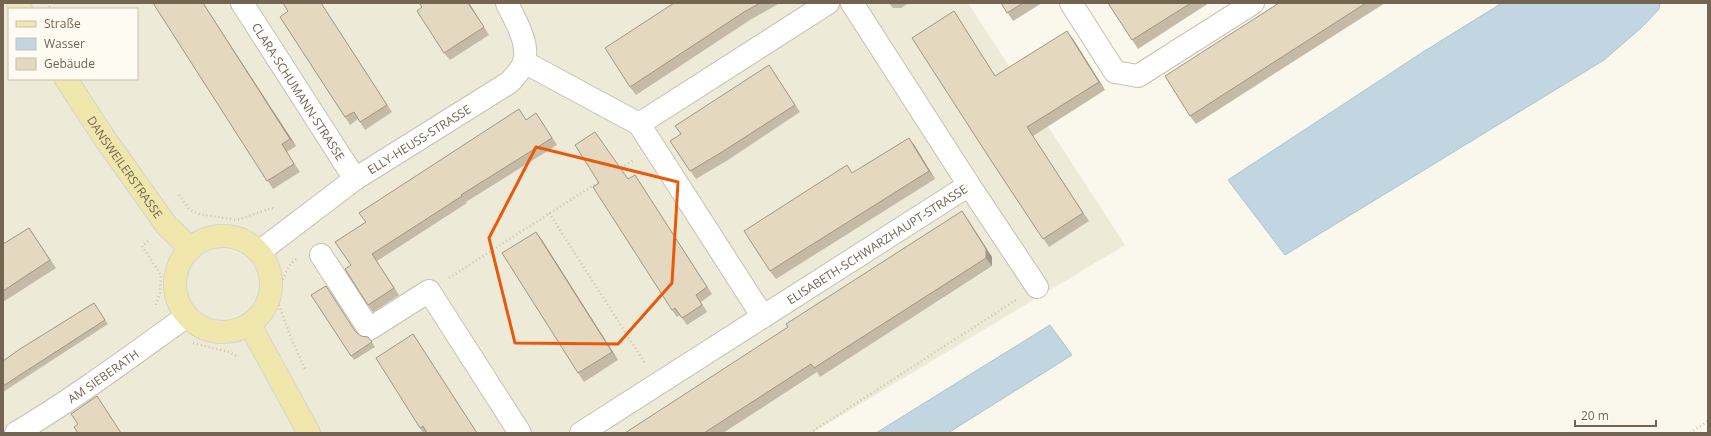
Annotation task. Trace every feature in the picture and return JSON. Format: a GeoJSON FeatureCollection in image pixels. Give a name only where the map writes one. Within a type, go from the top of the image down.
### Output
{"type":"FeatureCollection","features":[{"type":"Feature","properties":{"kind":"main road","name":"DANSWEILERSTRASSE"},"geometry":{"type":"LineString","coordinates":[[67,80],[103,136],[167,226],[191,249]]}},
{"type":"Feature","properties":{"kind":"main road"},"geometry":{"type":"LineString","coordinates":[[218,236],[233,237],[247,242],[259,252],[267,263],[271,277],[272,291],[268,304],[260,316],[250,325],[237,331],[224,333],[210,331],[197,325],[187,316],[179,304],[175,289],[176,275],[181,261],[191,249],[203,241],[218,236]]}},
{"type":"Feature","properties":{"kind":"main road"},"geometry":{"type":"LineString","coordinates":[[250,325],[309,433]]}},
{"type":"Feature","properties":{"kind":"street","name":"CLARA-SCHUMANN-STRASSE"},"geometry":{"type":"LineString","coordinates":[[242,3],[355,180]]}},
{"type":"Feature","properties":{"kind":"street"},"geometry":{"type":"LineString","coordinates":[[507,3],[524,43],[526,53],[524,62],[639,124],[763,317]]}},
{"type":"Feature","properties":{"kind":"street"},"geometry":{"type":"LineString","coordinates":[[639,124],[828,3]]}},
{"type":"Feature","properties":{"kind":"street","name":"ELISABETH-SCHWARZHAUPT-STRASSE"},"geometry":{"type":"LineString","coordinates":[[581,433],[969,185],[852,3]]}},
{"type":"Feature","properties":{"kind":"street"},"geometry":{"type":"LineString","coordinates":[[1071,3],[1115,72],[1138,76],[1253,3]]}},
{"type":"Feature","properties":{"kind":"street","name":"ELLY-HEUSS-STRASSE"},"geometry":{"type":"LineString","coordinates":[[259,252],[355,180],[510,82],[524,62]]}},
{"type":"Feature","properties":{"kind":"street"},"geometry":{"type":"LineString","coordinates":[[969,185],[1037,287]]}},
{"type":"Feature","properties":{"kind":"street"},"geometry":{"type":"LineString","coordinates":[[321,255],[369,329],[429,291],[520,433]]}},
{"type":"Feature","properties":{"kind":"street","name":"AM SIEBERATH"},"geometry":{"type":"LineString","coordinates":[[16,433],[42,417],[187,316]]}},
{"type":"Feature","properties":{"kind":"path"},"geometry":{"type":"LineString","coordinates":[[612,174],[654,147]]}},
{"type":"Feature","properties":{"kind":"path"},"geometry":{"type":"LineString","coordinates":[[429,291],[606,178]]}},
{"type":"Feature","properties":{"kind":"path"},"geometry":{"type":"LineString","coordinates":[[549,213],[658,384]]}},
{"type":"Feature","properties":{"kind":"path"},"geometry":{"type":"LineString","coordinates":[[810,433],[1037,287]]}},
{"type":"Feature","properties":{"kind":"path"},"geometry":{"type":"LineString","coordinates":[[1690,433],[1708,422]]}},
{"type":"Feature","properties":{"kind":"highlighted area"},"geometry":{"type":"Polygon","coordinates":[[[536,147],[678,182],[672,283],[618,344],[515,343],[489,238],[536,147]]]}},
{"type":"Feature","properties":{"kind":"shaded area"},"geometry":{"type":"Polygon","coordinates":[[[3,3],[803,3],[804,5],[807,3],[968,3],[1125,245],[812,433],[3,433],[3,3]]]}},
{"type":"Feature","properties":{"kind":"water"},"geometry":{"type":"Polygon","coordinates":[[[1502,3],[1660,3],[1659,9],[1641,28],[1604,60],[1285,255],[1228,180],[1423,52],[1502,3]]]}},
{"type":"Feature","properties":{"kind":"water"},"geometry":{"type":"Polygon","coordinates":[[[1050,325],[1072,355],[948,433],[876,433],[1050,325]]]}},
{"type":"Feature","properties":{"kind":"building"},"geometry":{"type":"Polygon","coordinates":[[[153,3],[203,3],[290,139],[282,144],[294,164],[267,181],[153,3]]]}},
{"type":"Feature","properties":{"kind":"building"},"geometry":{"type":"Polygon","coordinates":[[[283,3],[321,3],[387,105],[360,122],[354,112],[345,117],[280,17],[288,11],[283,3]]]}},
{"type":"Feature","properties":{"kind":"building"},"geometry":{"type":"Polygon","coordinates":[[[419,3],[468,3],[484,27],[444,53],[417,11],[422,7],[419,3]]]}},
{"type":"Feature","properties":{"kind":"building"},"geometry":{"type":"Polygon","coordinates":[[[674,3],[760,3],[630,87],[605,48],[674,3]]]}},
{"type":"Feature","properties":{"kind":"building"},"geometry":{"type":"Polygon","coordinates":[[[1001,3],[1023,3],[1007,13],[1001,3]]]}},
{"type":"Feature","properties":{"kind":"building"},"geometry":{"type":"Polygon","coordinates":[[[1108,3],[1191,3],[1132,40],[1108,3]]]}},
{"type":"Feature","properties":{"kind":"building"},"geometry":{"type":"Polygon","coordinates":[[[1279,3],[1366,3],[1190,116],[1165,76],[1279,3]]]}},
{"type":"Feature","properties":{"kind":"building"},"geometry":{"type":"Polygon","coordinates":[[[954,11],[995,76],[1067,31],[1099,82],[1027,127],[1083,213],[1043,239],[912,38],[954,11]]]}},
{"type":"Feature","properties":{"kind":"building"},"geometry":{"type":"Polygon","coordinates":[[[769,65],[795,105],[690,171],[670,141],[681,134],[675,126],[769,65]]]}},
{"type":"Feature","properties":{"kind":"building"},"geometry":{"type":"Polygon","coordinates":[[[519,109],[526,120],[536,113],[552,138],[461,195],[462,196],[372,254],[394,288],[368,305],[345,269],[351,265],[335,242],[366,222],[359,213],[519,109]]]}},
{"type":"Feature","properties":{"kind":"building"},"geometry":{"type":"Polygon","coordinates":[[[595,132],[628,179],[635,175],[707,287],[696,295],[702,305],[682,318],[675,308],[672,310],[593,187],[599,183],[575,145],[595,132]]]}},
{"type":"Feature","properties":{"kind":"building"},"geometry":{"type":"Polygon","coordinates":[[[909,138],[929,171],[770,271],[744,231],[847,165],[852,173],[909,138]]]}},
{"type":"Feature","properties":{"kind":"building"},"geometry":{"type":"Polygon","coordinates":[[[962,211],[986,249],[986,258],[814,368],[811,364],[704,433],[625,433],[788,327],[786,324],[962,211]]]}},
{"type":"Feature","properties":{"kind":"building"},"geometry":{"type":"Polygon","coordinates":[[[29,228],[50,260],[3,291],[3,244],[29,228]]]}},
{"type":"Feature","properties":{"kind":"building"},"geometry":{"type":"Polygon","coordinates":[[[536,232],[612,352],[578,373],[502,253],[536,232]]]}},
{"type":"Feature","properties":{"kind":"building"},"geometry":{"type":"Polygon","coordinates":[[[326,286],[355,331],[361,336],[368,337],[372,342],[351,356],[311,295],[326,286]]]}},
{"type":"Feature","properties":{"kind":"building"},"geometry":{"type":"Polygon","coordinates":[[[94,303],[105,320],[3,386],[3,361],[94,303]]]}},
{"type":"Feature","properties":{"kind":"building"},"geometry":{"type":"Polygon","coordinates":[[[413,334],[477,433],[427,433],[423,426],[420,428],[376,358],[413,334]]]}},
{"type":"Feature","properties":{"kind":"building"},"geometry":{"type":"Polygon","coordinates":[[[97,396],[121,433],[78,433],[74,427],[78,424],[71,414],[97,396]]]}}]}
